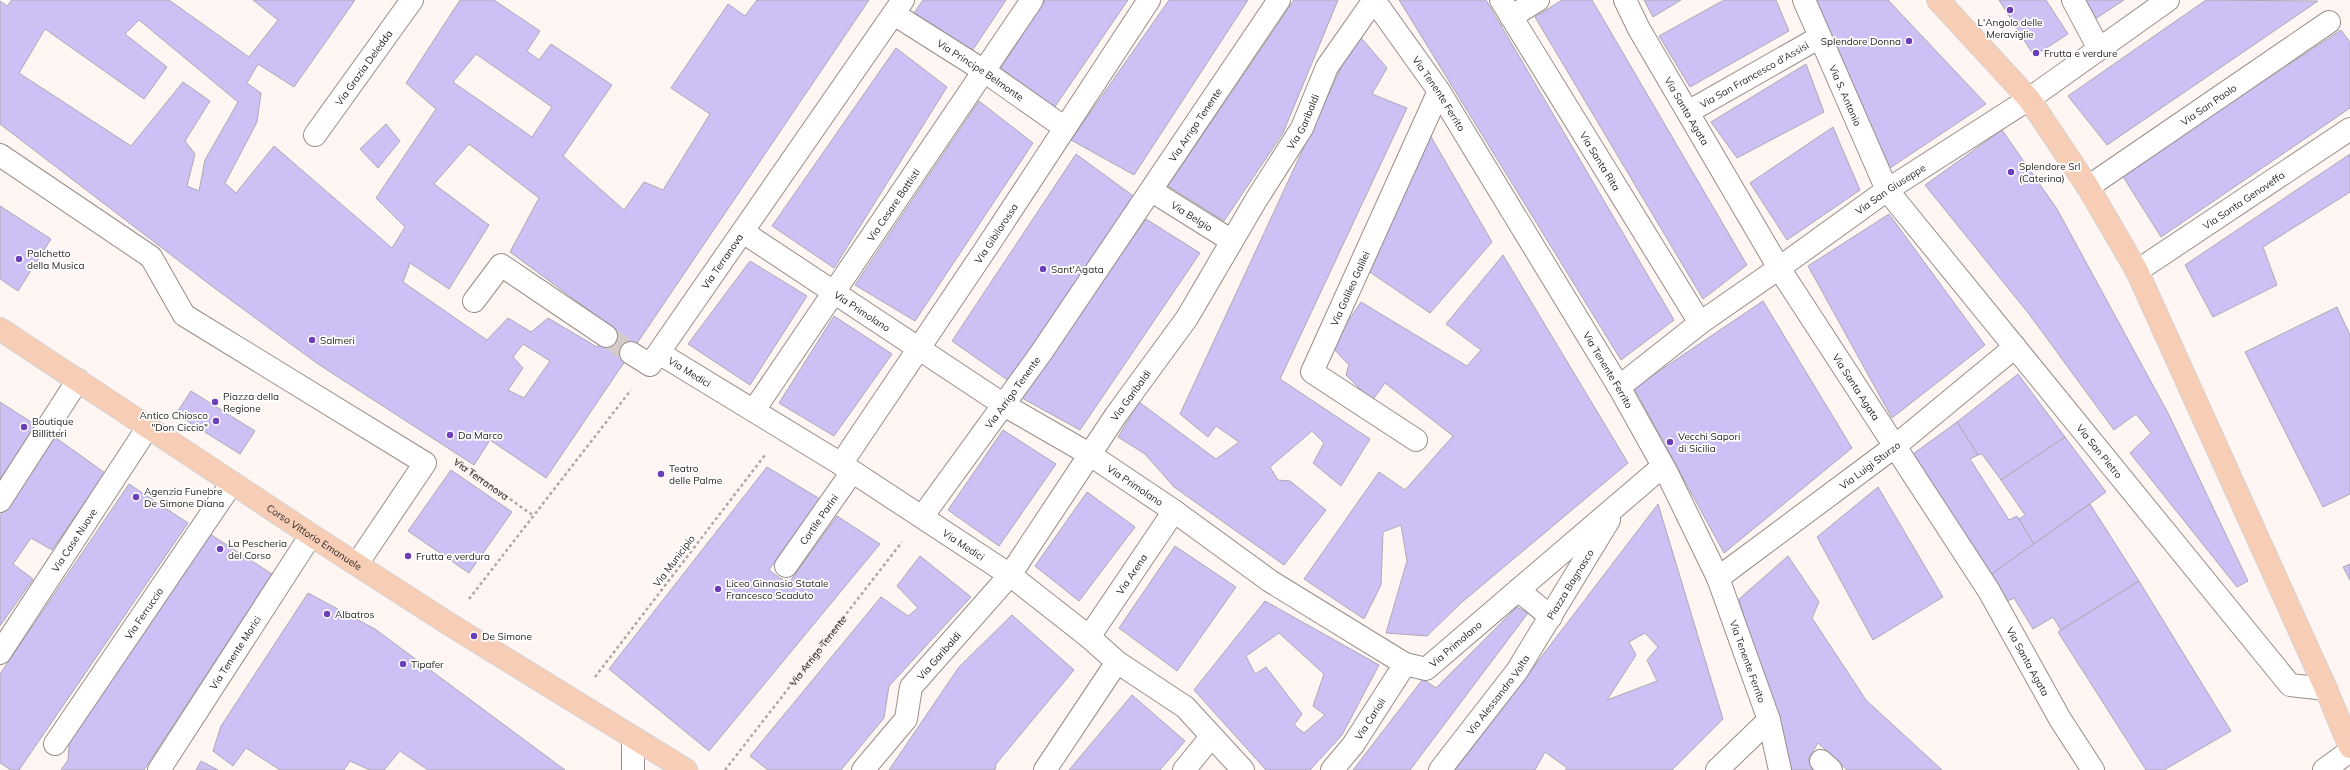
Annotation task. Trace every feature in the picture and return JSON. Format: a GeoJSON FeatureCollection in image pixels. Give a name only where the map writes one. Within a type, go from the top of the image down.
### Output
{"type":"FeatureCollection","features":[{"type":"Feature","properties":{"kind":"main road"},"geometry":{"type":"LineString","coordinates":[[1938,0],[2029,99],[2088,187],[2137,271],[2326,689],[2350,747]]}},
{"type":"Feature","properties":{"kind":"main road","name":"Corso Vittorio Emanuele"},"geometry":{"type":"LineString","coordinates":[[2,334],[78,380],[311,535],[449,624],[633,739],[686,770]]}},
{"type":"Feature","properties":{"kind":"street","name":"Via Grazia Deledda"},"geometry":{"type":"LineString","coordinates":[[315,135],[412,0]]}},
{"type":"Feature","properties":{"kind":"street","name":"Via Cesare Battisti"},"geometry":{"type":"LineString","coordinates":[[754,410],[835,294],[1032,0]]}},
{"type":"Feature","properties":{"kind":"street","name":"Via Gibilorossa"},"geometry":{"type":"LineString","coordinates":[[846,468],[918,348],[1149,0]]}},
{"type":"Feature","properties":{"kind":"street","name":"Via Arrigo Tenente"},"geometry":{"type":"LineString","coordinates":[[922,517],[1004,405],[1152,191],[1279,0]]}},
{"type":"Feature","properties":{"kind":"street","name":"Via Tenente Ferrito"},"geometry":{"type":"LineString","coordinates":[[1374,0],[1439,91],[1619,387],[1663,466],[1718,578],[1769,720],[1780,770]]}},
{"type":"Feature","properties":{"kind":"street","name":"Via Garibaldi"},"geometry":{"type":"LineString","coordinates":[[863,770],[906,719],[911,687],[1010,575],[1088,454],[1187,318],[1232,241],[1302,128],[1327,67],[1374,0]]}},
{"type":"Feature","properties":{"kind":"street"},"geometry":{"type":"LineString","coordinates":[[1506,8],[1538,0]]}},
{"type":"Feature","properties":{"kind":"street","name":"Via Santa Agata"},"geometry":{"type":"LineString","coordinates":[[1625,0],[1639,29],[1779,268],[1989,591],[2060,719],[2093,770]]}},
{"type":"Feature","properties":{"kind":"street","name":"Via S. Antonio"},"geometry":{"type":"LineString","coordinates":[[1804,0],[1887,190]]}},
{"type":"Feature","properties":{"kind":"street"},"geometry":{"type":"LineString","coordinates":[[2073,0],[2099,49]]}},
{"type":"Feature","properties":{"kind":"street","name":"Via San Giuseppe"},"geometry":{"type":"LineString","coordinates":[[1619,387],[1700,323],[1887,190],[2029,99],[2168,0]]}},
{"type":"Feature","properties":{"kind":"street","name":"Via Principe Belmonte"},"geometry":{"type":"LineString","coordinates":[[898,7],[984,71],[1065,128]]}},
{"type":"Feature","properties":{"kind":"street","name":"Via Terranova"},"geometry":{"type":"LineString","coordinates":[[655,359],[898,7]]}},
{"type":"Feature","properties":{"kind":"street","name":"Via Santa Rita"},"geometry":{"type":"LineString","coordinates":[[1506,8],[1700,323]]}},
{"type":"Feature","properties":{"kind":"street","name":"Via San Paolo"},"geometry":{"type":"LineString","coordinates":[[2088,187],[2329,22]]}},
{"type":"Feature","properties":{"kind":"street","name":"Via San Francesco d'Assisi"},"geometry":{"type":"LineString","coordinates":[[1688,112],[1820,37]]}},
{"type":"Feature","properties":{"kind":"street","name":"Via Galileo Galilei"},"geometry":{"type":"LineString","coordinates":[[1416,440],[1312,372],[1439,91]]}},
{"type":"Feature","properties":{"kind":"street","name":"Via Santa Genoveffa"},"geometry":{"type":"LineString","coordinates":[[2137,271],[2350,129]]}},
{"type":"Feature","properties":{"kind":"street"},"geometry":{"type":"LineString","coordinates":[[0,155],[151,258],[184,315],[425,463],[357,564]]}},
{"type":"Feature","properties":{"kind":"street","name":"Via San Pietro"},"geometry":{"type":"LineString","coordinates":[[1887,190],[2290,685],[2326,689]]}},
{"type":"Feature","properties":{"kind":"street","name":"Via Belgio"},"geometry":{"type":"LineString","coordinates":[[1152,191],[1232,241]]}},
{"type":"Feature","properties":{"kind":"street","name":"Via Primolano"},"geometry":{"type":"LineString","coordinates":[[743,232],[1004,405],[1088,454],[1174,511],[1270,580],[1405,664],[1426,669],[1518,590]]}},
{"type":"Feature","properties":{"kind":"street"},"geometry":{"type":"LineString","coordinates":[[474,301],[501,265],[606,336]]}},
{"type":"Feature","properties":{"kind":"street","name":"Via Luigi Sturzo"},"geometry":{"type":"LineString","coordinates":[[1718,578],[1894,447],[2015,346]]}},
{"type":"Feature","properties":{"kind":"street","name":"Via Medici"},"geometry":{"type":"LineString","coordinates":[[630,352],[655,359],[754,410],[1010,575],[1089,637],[1116,662],[1185,707],[1242,770]]}},
{"type":"Feature","properties":{"kind":"street"},"geometry":{"type":"LineString","coordinates":[[0,501],[78,380]]}},
{"type":"Feature","properties":{"kind":"street","name":"Via Case Nuove"},"geometry":{"type":"LineString","coordinates":[[0,653],[148,427]]}},
{"type":"Feature","properties":{"kind":"street","name":"Piazza Bagnasco"},"geometry":{"type":"LineString","coordinates":[[1618,505],[1552,617],[1518,590],[1663,466]]}},
{"type":"Feature","properties":{"kind":"street","name":"Cortile Parini"},"geometry":{"type":"LineString","coordinates":[[786,566],[846,468]]}},
{"type":"Feature","properties":{"kind":"street","name":"Via Ferruccio"},"geometry":{"type":"LineString","coordinates":[[55,744],[232,482]]}},
{"type":"Feature","properties":{"kind":"street","name":"Via Arena"},"geometry":{"type":"LineString","coordinates":[[1089,637],[1174,511]]}},
{"type":"Feature","properties":{"kind":"street","name":"Via Tenente Morici"},"geometry":{"type":"LineString","coordinates":[[160,770],[311,535]]}},
{"type":"Feature","properties":{"kind":"street","name":"Via Alessandro Volta"},"geometry":{"type":"LineString","coordinates":[[1440,770],[1517,671],[1552,617]]}},
{"type":"Feature","properties":{"kind":"street"},"geometry":{"type":"LineString","coordinates":[[1045,770],[1116,662]]}},
{"type":"Feature","properties":{"kind":"street","name":"Via Carioli"},"geometry":{"type":"LineString","coordinates":[[1332,770],[1353,745],[1405,664]]}},
{"type":"Feature","properties":{"kind":"street"},"geometry":{"type":"LineString","coordinates":[[1717,770],[1769,720]]}},
{"type":"Feature","properties":{"kind":"street"},"geometry":{"type":"LineString","coordinates":[[1184,770],[1211,737]]}},
{"type":"Feature","properties":{"kind":"street"},"geometry":{"type":"LineString","coordinates":[[633,739],[633,770]]}},
{"type":"Feature","properties":{"kind":"street"},"geometry":{"type":"LineString","coordinates":[[2324,770],[2350,751]]}},
{"type":"Feature","properties":{"kind":"path"},"geometry":{"type":"LineString","coordinates":[[449,624],[655,359]]}},
{"type":"Feature","properties":{"kind":"path","name":"Via Municipio"},"geometry":{"type":"LineString","coordinates":[[576,702],[785,430]]}},
{"type":"Feature","properties":{"kind":"path","name":"Via Terranova"},"geometry":{"type":"LineString","coordinates":[[425,463],[453,458],[534,516]]}},
{"type":"Feature","properties":{"kind":"path","name":"Via Arrigo Tenente"},"geometry":{"type":"LineString","coordinates":[[725,770],[922,517]]}},
{"type":"Feature","properties":{"kind":"building"},"geometry":{"type":"Polygon","coordinates":[[[12,0],[169,0],[249,57],[278,20],[253,0],[355,0],[294,87],[258,64],[247,83],[261,93],[257,122],[225,183],[236,193],[274,146],[392,248],[405,227],[376,198],[436,109],[406,83],[460,0],[494,0],[540,31],[527,51],[539,60],[551,44],[612,85],[563,156],[624,210],[644,182],[663,190],[710,114],[671,88],[728,4],[745,16],[757,0],[869,0],[546,478],[490,440],[474,465],[318,364],[213,287],[0,124],[0,1],[7,6],[12,0]],[[139,20],[125,34],[167,67],[144,99],[45,29],[19,73],[131,146],[183,82],[210,101],[185,141],[195,154],[187,186],[199,191],[205,160],[238,102],[139,20]],[[476,54],[453,82],[532,137],[552,107],[476,54]],[[469,144],[434,184],[489,225],[449,289],[410,263],[403,282],[487,340],[508,318],[531,332],[548,318],[597,347],[613,328],[510,252],[539,198],[469,144]],[[523,344],[513,357],[523,368],[508,390],[524,398],[550,361],[523,344]]]}},
{"type":"Feature","properties":{"kind":"building"},"geometry":{"type":"Polygon","coordinates":[[[923,0],[1006,0],[972,51],[914,13],[923,0]]]}},
{"type":"Feature","properties":{"kind":"building"},"geometry":{"type":"Polygon","coordinates":[[[1045,0],[1128,0],[1054,108],[1001,68],[1045,0]]]}},
{"type":"Feature","properties":{"kind":"building"},"geometry":{"type":"Polygon","coordinates":[[[1169,0],[1248,0],[1134,175],[1071,140],[1169,0]]]}},
{"type":"Feature","properties":{"kind":"building"},"geometry":{"type":"Polygon","coordinates":[[[1294,0],[1338,0],[1283,133],[1224,221],[1168,186],[1294,0]]]}},
{"type":"Feature","properties":{"kind":"building"},"geometry":{"type":"Polygon","coordinates":[[[1399,0],[1486,0],[1674,320],[1621,360],[1399,0]]]}},
{"type":"Feature","properties":{"kind":"building"},"geometry":{"type":"Polygon","coordinates":[[[1562,0],[1592,0],[1747,265],[1703,299],[1535,17],[1562,0]]]}},
{"type":"Feature","properties":{"kind":"building"},"geometry":{"type":"Polygon","coordinates":[[[1644,0],[1681,0],[1653,17],[1644,0]]]}},
{"type":"Feature","properties":{"kind":"building"},"geometry":{"type":"Polygon","coordinates":[[[1724,0],[1776,0],[1789,31],[1690,87],[1659,36],[1724,0]]]}},
{"type":"Feature","properties":{"kind":"building"},"geometry":{"type":"Polygon","coordinates":[[[1814,0],[1888,0],[1986,104],[1890,168],[1814,0]]]}},
{"type":"Feature","properties":{"kind":"building"},"geometry":{"type":"Polygon","coordinates":[[[1999,0],[2046,0],[2068,34],[2034,56],[1999,0]]]}},
{"type":"Feature","properties":{"kind":"building"},"geometry":{"type":"Polygon","coordinates":[[[2081,0],[2124,0],[2092,21],[2081,0]]]}},
{"type":"Feature","properties":{"kind":"building"},"geometry":{"type":"Polygon","coordinates":[[[2206,0],[2318,1],[2107,145],[2068,96],[2206,0]]]}},
{"type":"Feature","properties":{"kind":"building"},"geometry":{"type":"Polygon","coordinates":[[[2341,30],[2350,42],[2350,108],[2161,237],[2122,175],[2341,30]]]}},
{"type":"Feature","properties":{"kind":"building"},"geometry":{"type":"Polygon","coordinates":[[[1357,33],[1387,68],[1372,94],[1407,108],[1280,379],[1370,439],[1341,486],[1313,463],[1324,443],[1312,431],[1270,467],[1278,480],[1290,481],[1326,510],[1284,565],[1174,487],[1145,454],[1118,437],[1139,402],[1216,459],[1239,442],[1216,426],[1208,437],[1180,414],[1357,33]]]}},
{"type":"Feature","properties":{"kind":"building"},"geometry":{"type":"Polygon","coordinates":[[[896,48],[947,87],[834,268],[772,226],[896,48]]]}},
{"type":"Feature","properties":{"kind":"building"},"geometry":{"type":"Polygon","coordinates":[[[1806,64],[1824,112],[1737,158],[1711,122],[1806,64]]]}},
{"type":"Feature","properties":{"kind":"building"},"geometry":{"type":"Polygon","coordinates":[[[979,101],[1033,143],[915,321],[855,285],[979,101]]]}},
{"type":"Feature","properties":{"kind":"building"},"geometry":{"type":"Polygon","coordinates":[[[386,124],[400,141],[378,168],[360,149],[386,124]]]}},
{"type":"Feature","properties":{"kind":"building"},"geometry":{"type":"Polygon","coordinates":[[[1833,127],[1860,190],[1787,240],[1750,183],[1833,127]]]}},
{"type":"Feature","properties":{"kind":"building"},"geometry":{"type":"Polygon","coordinates":[[[2002,130],[2057,209],[2168,413],[2248,581],[2237,587],[2130,453],[2151,433],[2136,414],[2114,430],[2029,314],[1925,185],[2002,130]]]}},
{"type":"Feature","properties":{"kind":"building"},"geometry":{"type":"Polygon","coordinates":[[[1430,135],[1492,242],[1430,313],[1364,268],[1430,135]]]}},
{"type":"Feature","properties":{"kind":"building","name":"Sant'Agata"},"geometry":{"type":"Polygon","coordinates":[[[1076,154],[1136,198],[1009,381],[952,341],[1076,154]]]}},
{"type":"Feature","properties":{"kind":"building"},"geometry":{"type":"Polygon","coordinates":[[[2350,154],[2350,192],[2263,247],[2277,285],[2213,317],[2185,265],[2350,154]]]}},
{"type":"Feature","properties":{"kind":"building","name":"Palchetto della Musica"},"geometry":{"type":"Polygon","coordinates":[[[0,206],[51,239],[18,291],[0,279],[0,206]]]}},
{"type":"Feature","properties":{"kind":"building"},"geometry":{"type":"Polygon","coordinates":[[[1889,214],[1985,345],[1892,418],[1808,266],[1889,214]]]}},
{"type":"Feature","properties":{"kind":"building"},"geometry":{"type":"Polygon","coordinates":[[[1146,219],[1200,253],[1080,430],[1020,397],[1146,219]]]}},
{"type":"Feature","properties":{"kind":"building"},"geometry":{"type":"Polygon","coordinates":[[[1503,255],[1628,463],[1461,603],[1427,636],[1386,633],[1407,561],[1401,525],[1383,532],[1381,585],[1364,619],[1304,579],[1379,472],[1405,490],[1453,436],[1385,383],[1372,401],[1346,375],[1349,365],[1331,346],[1361,302],[1467,366],[1481,350],[1446,324],[1503,255]]]}},
{"type":"Feature","properties":{"kind":"building"},"geometry":{"type":"Polygon","coordinates":[[[750,261],[807,296],[750,385],[688,344],[750,261]]]}},
{"type":"Feature","properties":{"kind":"building"},"geometry":{"type":"Polygon","coordinates":[[[1763,301],[1852,448],[1724,553],[1634,388],[1763,301]]]}},
{"type":"Feature","properties":{"kind":"building"},"geometry":{"type":"Polygon","coordinates":[[[2337,307],[2350,335],[2350,494],[2323,507],[2245,352],[2337,307]]]}},
{"type":"Feature","properties":{"kind":"building"},"geometry":{"type":"Polygon","coordinates":[[[834,316],[892,354],[834,436],[779,403],[834,316]]]}},
{"type":"Feature","properties":{"kind":"building"},"geometry":{"type":"Polygon","coordinates":[[[2018,374],[2065,437],[2001,480],[1982,454],[1978,455],[1957,422],[2018,374]]]}},
{"type":"Feature","properties":{"kind":"building"},"geometry":{"type":"Polygon","coordinates":[[[191,391],[255,431],[240,454],[176,414],[191,391]]]}},
{"type":"Feature","properties":{"kind":"building"},"geometry":{"type":"Polygon","coordinates":[[[0,402],[39,427],[0,485],[0,402]]]}},
{"type":"Feature","properties":{"kind":"building"},"geometry":{"type":"Polygon","coordinates":[[[1957,422],[1978,455],[1970,459],[2009,520],[2017,516],[2034,544],[1986,578],[1906,459],[1957,422]]]}},
{"type":"Feature","properties":{"kind":"building"},"geometry":{"type":"Polygon","coordinates":[[[1003,430],[1056,464],[999,546],[948,510],[1003,430]]]}},
{"type":"Feature","properties":{"kind":"building"},"geometry":{"type":"Polygon","coordinates":[[[52,435],[105,473],[52,550],[31,538],[13,564],[33,579],[0,626],[0,516],[52,435]]]}},
{"type":"Feature","properties":{"kind":"building"},"geometry":{"type":"Polygon","coordinates":[[[2065,437],[2106,492],[2034,544],[2019,519],[2025,515],[2001,480],[2065,437]]]}},
{"type":"Feature","properties":{"kind":"building"},"geometry":{"type":"Polygon","coordinates":[[[767,467],[820,499],[769,570],[788,584],[837,516],[880,544],[709,751],[609,669],[767,467]]]}},
{"type":"Feature","properties":{"kind":"building"},"geometry":{"type":"Polygon","coordinates":[[[451,470],[512,512],[469,573],[408,531],[451,470]]]}},
{"type":"Feature","properties":{"kind":"building"},"geometry":{"type":"Polygon","coordinates":[[[129,484],[188,523],[19,770],[11,770],[0,763],[0,674],[129,484]]]}},
{"type":"Feature","properties":{"kind":"building"},"geometry":{"type":"Polygon","coordinates":[[[1878,487],[1943,597],[1873,640],[1817,537],[1878,487]]]}},
{"type":"Feature","properties":{"kind":"building"},"geometry":{"type":"Polygon","coordinates":[[[1087,492],[1135,527],[1079,601],[1035,566],[1087,492]]]}},
{"type":"Feature","properties":{"kind":"building"},"geometry":{"type":"Polygon","coordinates":[[[1658,504],[1723,719],[1672,770],[1565,770],[1567,768],[1545,752],[1535,770],[1455,770],[1658,504]],[[1645,633],[1629,642],[1636,655],[1607,700],[1657,681],[1647,660],[1658,647],[1645,633]]]}},
{"type":"Feature","properties":{"kind":"building"},"geometry":{"type":"Polygon","coordinates":[[[2090,504],[2139,581],[2061,630],[2053,617],[2033,629],[2014,598],[2003,603],[1986,578],[2090,504]]]}},
{"type":"Feature","properties":{"kind":"building"},"geometry":{"type":"Polygon","coordinates":[[[210,534],[272,574],[144,770],[61,770],[68,760],[70,735],[210,534]]]}},
{"type":"Feature","properties":{"kind":"building"},"geometry":{"type":"Polygon","coordinates":[[[1175,546],[1236,587],[1177,671],[1119,628],[1175,546]]]}},
{"type":"Feature","properties":{"kind":"building"},"geometry":{"type":"Polygon","coordinates":[[[920,556],[971,597],[889,686],[884,718],[841,770],[768,770],[750,756],[881,597],[908,616],[918,608],[897,586],[920,556]]]}},
{"type":"Feature","properties":{"kind":"building"},"geometry":{"type":"Polygon","coordinates":[[[1788,556],[1819,602],[1812,618],[1866,700],[1942,770],[1847,770],[1818,743],[1808,759],[1817,770],[1789,770],[1739,599],[1788,556]]]}},
{"type":"Feature","properties":{"kind":"building"},"geometry":{"type":"Polygon","coordinates":[[[2350,564],[2350,580],[2343,567],[2350,564]]]}},
{"type":"Feature","properties":{"kind":"building"},"geometry":{"type":"Polygon","coordinates":[[[2139,581],[2231,731],[2164,770],[2146,770],[2058,632],[2139,581]]]}},
{"type":"Feature","properties":{"kind":"building"},"geometry":{"type":"Polygon","coordinates":[[[308,593],[375,629],[565,770],[428,770],[400,751],[384,770],[370,770],[350,761],[344,770],[280,770],[246,748],[233,766],[213,751],[221,726],[308,593]]]}},
{"type":"Feature","properties":{"kind":"building"},"geometry":{"type":"Polygon","coordinates":[[[1265,601],[1379,665],[1342,735],[1310,770],[1266,770],[1194,690],[1265,601]],[[1279,633],[1246,656],[1255,674],[1266,667],[1302,714],[1294,725],[1304,733],[1325,715],[1313,706],[1324,674],[1279,633]]]}},
{"type":"Feature","properties":{"kind":"building"},"geometry":{"type":"Polygon","coordinates":[[[1517,607],[1528,613],[1410,770],[1353,770],[1423,679],[1436,688],[1517,607]]]}},
{"type":"Feature","properties":{"kind":"building"},"geometry":{"type":"Polygon","coordinates":[[[1012,615],[1074,670],[996,764],[995,770],[889,770],[959,667],[1012,615]]]}},
{"type":"Feature","properties":{"kind":"building"},"geometry":{"type":"Polygon","coordinates":[[[1132,695],[1185,741],[1160,770],[1069,770],[1132,695]]]}},
{"type":"Feature","properties":{"kind":"building"},"geometry":{"type":"Polygon","coordinates":[[[201,761],[218,770],[196,770],[201,761]]]}},
{"type":"Feature","properties":{"kind":"tunnel"},"geometry":{"type":"LineString","coordinates":[[606,336],[631,353]]}},
{"type":"Feature","properties":{"kind":"place","name":"L'Angolo delle Meraviglie"},"geometry":{"type":"Point","coordinates":[2010,10]}},
{"type":"Feature","properties":{"kind":"place","name":"Splendore Donna"},"geometry":{"type":"Point","coordinates":[1909,41]}},
{"type":"Feature","properties":{"kind":"place","name":"Frutta e verdure"},"geometry":{"type":"Point","coordinates":[2036,53]}},
{"type":"Feature","properties":{"kind":"place","name":"Splendore Srl (Caterina)"},"geometry":{"type":"Point","coordinates":[2011,172]}},
{"type":"Feature","properties":{"kind":"place","name":"Palchetto della Musica"},"geometry":{"type":"Point","coordinates":[19,259]}},
{"type":"Feature","properties":{"kind":"place","name":"Sant'Agata"},"geometry":{"type":"Point","coordinates":[1043,269]}},
{"type":"Feature","properties":{"kind":"place","name":"Salmeri"},"geometry":{"type":"Point","coordinates":[312,340]}},
{"type":"Feature","properties":{"kind":"place","name":"Piazza della Regione"},"geometry":{"type":"Point","coordinates":[215,402]}},
{"type":"Feature","properties":{"kind":"place","name":"Antico Chiosco \"Don Ciccio\""},"geometry":{"type":"Point","coordinates":[216,421]}},
{"type":"Feature","properties":{"kind":"place","name":"Boutique Billitteri"},"geometry":{"type":"Point","coordinates":[24,427]}},
{"type":"Feature","properties":{"kind":"place","name":"Da Marco"},"geometry":{"type":"Point","coordinates":[450,435]}},
{"type":"Feature","properties":{"kind":"place","name":"Vecchi Sapori di Sicilia"},"geometry":{"type":"Point","coordinates":[1670,442]}},
{"type":"Feature","properties":{"kind":"place","name":"Teatro delle Palme"},"geometry":{"type":"Point","coordinates":[661,474]}},
{"type":"Feature","properties":{"kind":"place","name":"Agenzia Funebre De Simone Diana"},"geometry":{"type":"Point","coordinates":[136,497]}},
{"type":"Feature","properties":{"kind":"place","name":"La Pescheria del Corso"},"geometry":{"type":"Point","coordinates":[220,549]}},
{"type":"Feature","properties":{"kind":"place","name":"Frutta e verdura"},"geometry":{"type":"Point","coordinates":[408,556]}},
{"type":"Feature","properties":{"kind":"place","name":"Liceo Ginnasio Statale Francesco Scaduto"},"geometry":{"type":"Point","coordinates":[718,589]}},
{"type":"Feature","properties":{"kind":"place","name":"Albatros"},"geometry":{"type":"Point","coordinates":[327,614]}},
{"type":"Feature","properties":{"kind":"place","name":"De Simone"},"geometry":{"type":"Point","coordinates":[474,636]}},
{"type":"Feature","properties":{"kind":"place","name":"Tipafer"},"geometry":{"type":"Point","coordinates":[403,664]}}]}
